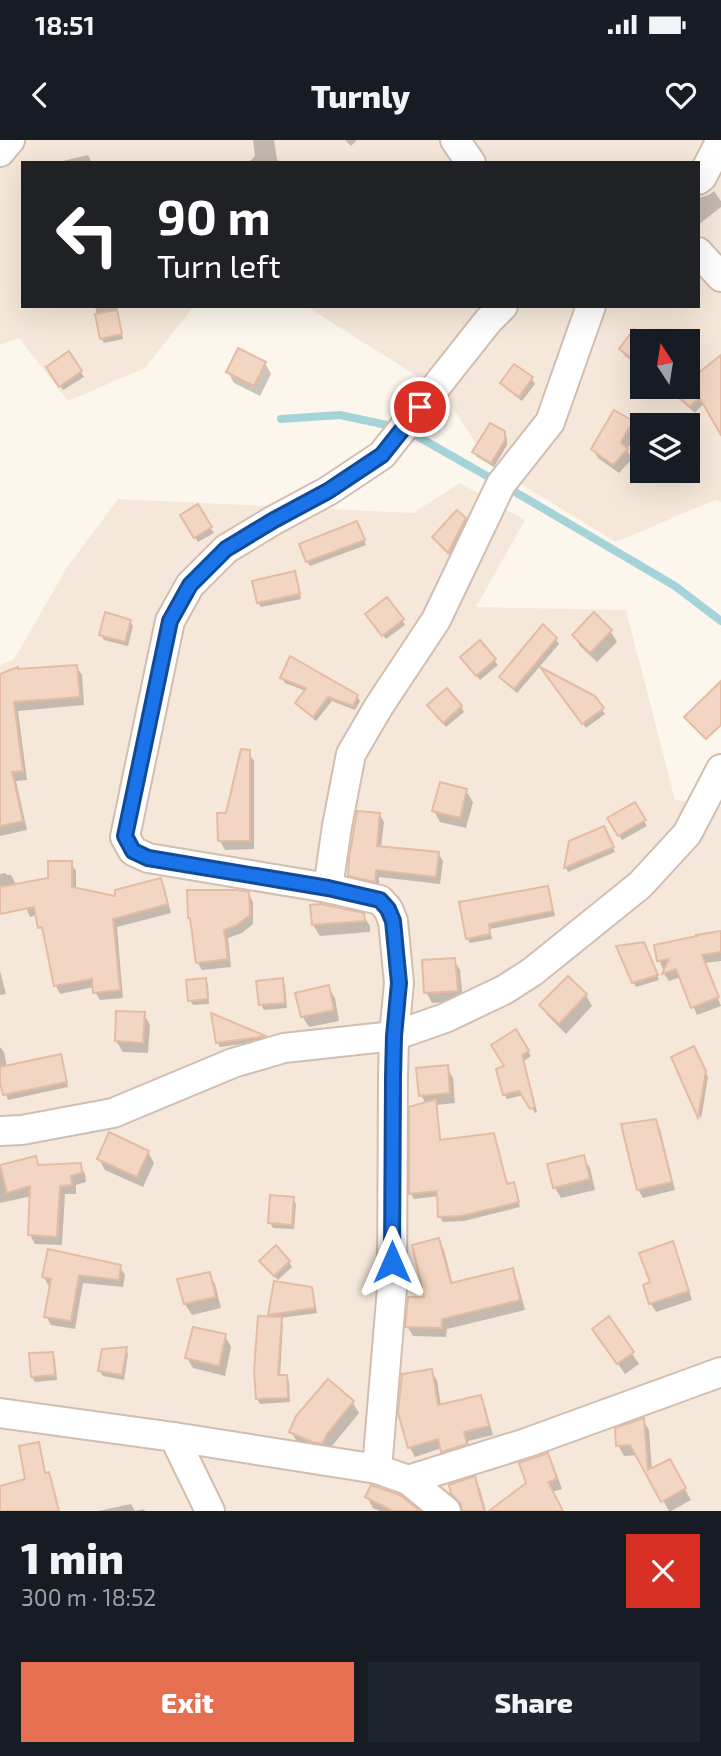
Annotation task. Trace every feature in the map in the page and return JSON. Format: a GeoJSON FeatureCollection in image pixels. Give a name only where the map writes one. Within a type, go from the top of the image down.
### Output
{"type":"FeatureCollection","features":[{"type":"Feature","properties":{"kind":"street"},"geometry":{"type":"LineString","coordinates":[[0,152],[10,140]]}},
{"type":"Feature","properties":{"kind":"street"},"geometry":{"type":"LineString","coordinates":[[455,140],[470,161]]}},
{"type":"Feature","properties":{"kind":"street"},"geometry":{"type":"LineString","coordinates":[[700,178],[721,140]]}},
{"type":"Feature","properties":{"kind":"street"},"geometry":{"type":"LineString","coordinates":[[700,254],[721,277]]}},
{"type":"Feature","properties":{"kind":"street"},"geometry":{"type":"LineString","coordinates":[[377,1469],[392,1288],[394,1036],[399,983],[393,921],[380,900],[328,888],[148,858],[133,851],[125,836],[170,621],[190,585],[226,549],[328,491],[382,455],[501,308]]}},
{"type":"Feature","properties":{"kind":"street"},"geometry":{"type":"LineString","coordinates":[[328,888],[351,754],[436,620],[501,484],[550,422],[590,308]]}},
{"type":"Feature","properties":{"kind":"street"},"geometry":{"type":"LineString","coordinates":[[0,1131],[22,1130],[113,1113],[233,1063],[284,1048],[394,1036],[445,1018],[504,990],[532,972],[640,886],[687,834],[721,769]]}},
{"type":"Feature","properties":{"kind":"street"},"geometry":{"type":"LineString","coordinates":[[408,1480],[526,1443],[721,1372]]}},
{"type":"Feature","properties":{"kind":"street"},"geometry":{"type":"LineString","coordinates":[[0,1413],[377,1469],[408,1480],[446,1511]]}},
{"type":"Feature","properties":{"kind":"street"},"geometry":{"type":"LineString","coordinates":[[174,1437],[210,1511]]}},
{"type":"Feature","properties":{"kind":"shaded area"},"geometry":{"type":"Polygon","coordinates":[[[0,140],[721,140],[721,502],[715,500],[616,542],[491,466],[442,392],[309,308],[700,308],[700,161],[21,161],[21,308],[192,308],[145,368],[68,401],[19,338],[0,345],[0,140]]]}},
{"type":"Feature","properties":{"kind":"shaded area"},"geometry":{"type":"Polygon","coordinates":[[[460,483],[525,520],[476,607],[626,610],[675,800],[721,807],[721,1511],[0,1511],[0,665],[14,659],[68,566],[118,499],[413,513],[460,483]]]}},
{"type":"Feature","properties":{"kind":"building"},"geometry":{"type":"Polygon","coordinates":[[[117,310],[122,334],[100,339],[95,314],[117,310]]]}},
{"type":"Feature","properties":{"kind":"building"},"geometry":{"type":"Polygon","coordinates":[[[630,334],[630,357],[619,349],[630,334]]]}},
{"type":"Feature","properties":{"kind":"building"},"geometry":{"type":"Polygon","coordinates":[[[238,348],[266,362],[254,386],[226,372],[238,348]]]}},
{"type":"Feature","properties":{"kind":"building"},"geometry":{"type":"Polygon","coordinates":[[[69,351],[82,371],[59,387],[46,367],[69,351]]]}},
{"type":"Feature","properties":{"kind":"building"},"geometry":{"type":"Polygon","coordinates":[[[721,355],[721,435],[700,399],[700,372],[721,355]]]}},
{"type":"Feature","properties":{"kind":"building"},"geometry":{"type":"Polygon","coordinates":[[[514,364],[533,377],[519,397],[500,383],[514,364]]]}},
{"type":"Feature","properties":{"kind":"building"},"geometry":{"type":"Polygon","coordinates":[[[681,399],[697,399],[690,407],[681,399]]]}},
{"type":"Feature","properties":{"kind":"building"},"geometry":{"type":"Polygon","coordinates":[[[614,410],[630,419],[630,426],[621,442],[628,449],[613,465],[591,449],[614,410]]]}},
{"type":"Feature","properties":{"kind":"building"},"geometry":{"type":"Polygon","coordinates":[[[490,423],[505,431],[505,440],[491,463],[472,452],[490,423]]]}},
{"type":"Feature","properties":{"kind":"building"},"geometry":{"type":"Polygon","coordinates":[[[198,504],[212,527],[194,538],[180,515],[198,504]]]}},
{"type":"Feature","properties":{"kind":"building"},"geometry":{"type":"Polygon","coordinates":[[[457,510],[466,518],[448,553],[432,537],[457,510]]]}},
{"type":"Feature","properties":{"kind":"building"},"geometry":{"type":"Polygon","coordinates":[[[357,521],[365,540],[306,562],[299,544],[357,521]]]}},
{"type":"Feature","properties":{"kind":"building"},"geometry":{"type":"Polygon","coordinates":[[[295,571],[300,594],[257,603],[252,581],[295,571]]]}},
{"type":"Feature","properties":{"kind":"building"},"geometry":{"type":"Polygon","coordinates":[[[387,597],[404,619],[382,636],[365,614],[387,597]]]}},
{"type":"Feature","properties":{"kind":"building"},"geometry":{"type":"Polygon","coordinates":[[[105,612],[131,620],[125,642],[99,635],[105,612]]]}},
{"type":"Feature","properties":{"kind":"building"},"geometry":{"type":"Polygon","coordinates":[[[594,612],[612,630],[590,653],[572,635],[594,612]]]}},
{"type":"Feature","properties":{"kind":"building"},"geometry":{"type":"Polygon","coordinates":[[[543,624],[557,638],[514,689],[499,677],[543,624]]]}},
{"type":"Feature","properties":{"kind":"building"},"geometry":{"type":"Polygon","coordinates":[[[480,640],[496,659],[476,676],[460,657],[480,640]]]}},
{"type":"Feature","properties":{"kind":"building"},"geometry":{"type":"Polygon","coordinates":[[[290,656],[358,695],[353,706],[328,697],[313,717],[295,703],[306,688],[280,678],[290,656]]]}},
{"type":"Feature","properties":{"kind":"building"},"geometry":{"type":"Polygon","coordinates":[[[77,665],[80,697],[14,702],[23,771],[12,772],[23,821],[0,826],[0,674],[18,667],[77,665]]]}},
{"type":"Feature","properties":{"kind":"building"},"geometry":{"type":"Polygon","coordinates":[[[540,667],[595,696],[604,708],[582,724],[540,667]]]}},
{"type":"Feature","properties":{"kind":"building"},"geometry":{"type":"Polygon","coordinates":[[[721,681],[721,725],[706,739],[684,717],[721,681]]]}},
{"type":"Feature","properties":{"kind":"building"},"geometry":{"type":"Polygon","coordinates":[[[447,688],[462,706],[443,723],[427,705],[447,688]]]}},
{"type":"Feature","properties":{"kind":"building"},"geometry":{"type":"Polygon","coordinates":[[[241,749],[250,750],[250,841],[218,841],[217,813],[226,813],[241,749]]]}},
{"type":"Feature","properties":{"kind":"building"},"geometry":{"type":"Polygon","coordinates":[[[440,782],[467,789],[460,818],[432,811],[440,782]]]}},
{"type":"Feature","properties":{"kind":"building"},"geometry":{"type":"Polygon","coordinates":[[[635,802],[646,820],[618,836],[607,818],[635,802]]]}},
{"type":"Feature","properties":{"kind":"building"},"geometry":{"type":"Polygon","coordinates":[[[357,811],[380,813],[377,846],[439,852],[436,877],[376,870],[375,882],[348,876],[357,811]]]}},
{"type":"Feature","properties":{"kind":"building"},"geometry":{"type":"Polygon","coordinates":[[[604,826],[614,847],[564,868],[569,841],[604,826]]]}},
{"type":"Feature","properties":{"kind":"building"},"geometry":{"type":"Polygon","coordinates":[[[48,861],[72,861],[72,887],[115,896],[115,890],[161,878],[168,904],[113,919],[120,990],[93,993],[92,979],[54,986],[42,927],[38,928],[34,907],[0,914],[0,887],[48,878],[48,861]]]}},
{"type":"Feature","properties":{"kind":"building"},"geometry":{"type":"Polygon","coordinates":[[[548,886],[553,911],[489,924],[490,934],[466,939],[459,902],[548,886]]]}},
{"type":"Feature","properties":{"kind":"building"},"geometry":{"type":"Polygon","coordinates":[[[187,890],[249,892],[250,915],[237,925],[224,930],[228,959],[196,963],[188,918],[187,890]]]}},
{"type":"Feature","properties":{"kind":"building"},"geometry":{"type":"Polygon","coordinates":[[[321,904],[364,913],[365,921],[312,925],[310,905],[321,904]]]}},
{"type":"Feature","properties":{"kind":"building"},"geometry":{"type":"Polygon","coordinates":[[[721,931],[721,952],[702,955],[719,997],[691,1008],[676,969],[662,974],[669,959],[657,961],[654,945],[721,931]]]}},
{"type":"Feature","properties":{"kind":"building"},"geometry":{"type":"Polygon","coordinates":[[[644,942],[658,975],[632,983],[616,946],[644,942]]]}},
{"type":"Feature","properties":{"kind":"building"},"geometry":{"type":"Polygon","coordinates":[[[455,958],[458,991],[424,993],[422,960],[455,958]]]}},
{"type":"Feature","properties":{"kind":"building"},"geometry":{"type":"Polygon","coordinates":[[[568,976],[587,994],[559,1024],[539,1005],[568,976]]]}},
{"type":"Feature","properties":{"kind":"building"},"geometry":{"type":"Polygon","coordinates":[[[206,978],[208,999],[188,1001],[186,980],[206,978]]]}},
{"type":"Feature","properties":{"kind":"building"},"geometry":{"type":"Polygon","coordinates":[[[283,978],[285,1003],[259,1005],[256,981],[283,978]]]}},
{"type":"Feature","properties":{"kind":"building"},"geometry":{"type":"Polygon","coordinates":[[[329,985],[334,1010],[301,1017],[295,993],[329,985]]]}},
{"type":"Feature","properties":{"kind":"building"},"geometry":{"type":"Polygon","coordinates":[[[116,1011],[145,1012],[143,1043],[115,1041],[116,1011]]]}},
{"type":"Feature","properties":{"kind":"building"},"geometry":{"type":"Polygon","coordinates":[[[211,1013],[266,1036],[216,1043],[211,1013]]]}},
{"type":"Feature","properties":{"kind":"building"},"geometry":{"type":"Polygon","coordinates":[[[516,1029],[529,1051],[522,1055],[535,1107],[530,1109],[519,1091],[503,1095],[496,1069],[504,1066],[491,1045],[516,1029]]]}},
{"type":"Feature","properties":{"kind":"building"},"geometry":{"type":"Polygon","coordinates":[[[694,1046],[706,1071],[698,1118],[671,1057],[694,1046]]]}},
{"type":"Feature","properties":{"kind":"building"},"geometry":{"type":"Polygon","coordinates":[[[61,1054],[67,1082],[3,1095],[0,1067],[61,1054]]]}},
{"type":"Feature","properties":{"kind":"building"},"geometry":{"type":"Polygon","coordinates":[[[448,1065],[450,1093],[419,1096],[416,1068],[448,1065]]]}},
{"type":"Feature","properties":{"kind":"building"},"geometry":{"type":"Polygon","coordinates":[[[436,1099],[440,1140],[494,1133],[507,1184],[514,1182],[519,1202],[461,1216],[438,1217],[437,1191],[409,1194],[409,1107],[436,1099]]]}},
{"type":"Feature","properties":{"kind":"building"},"geometry":{"type":"Polygon","coordinates":[[[656,1119],[672,1182],[637,1190],[621,1124],[656,1119]]]}},
{"type":"Feature","properties":{"kind":"building"},"geometry":{"type":"Polygon","coordinates":[[[109,1132],[149,1151],[137,1177],[97,1159],[109,1132]]]}},
{"type":"Feature","properties":{"kind":"building"},"geometry":{"type":"Polygon","coordinates":[[[584,1155],[590,1179],[553,1188],[547,1164],[584,1155]]]}},
{"type":"Feature","properties":{"kind":"building"},"geometry":{"type":"Polygon","coordinates":[[[36,1156],[38,1165],[81,1163],[82,1173],[71,1176],[72,1185],[60,1186],[57,1237],[28,1235],[30,1186],[7,1193],[0,1165],[36,1156]]]}},
{"type":"Feature","properties":{"kind":"building"},"geometry":{"type":"Polygon","coordinates":[[[270,1195],[294,1197],[292,1225],[268,1223],[270,1195]]]}},
{"type":"Feature","properties":{"kind":"building"},"geometry":{"type":"Polygon","coordinates":[[[439,1238],[451,1283],[513,1268],[520,1300],[442,1319],[442,1328],[405,1327],[408,1297],[424,1297],[412,1245],[439,1238]]]}},
{"type":"Feature","properties":{"kind":"building"},"geometry":{"type":"Polygon","coordinates":[[[673,1241],[689,1291],[649,1304],[643,1285],[650,1282],[639,1253],[673,1241]]]}},
{"type":"Feature","properties":{"kind":"building"},"geometry":{"type":"Polygon","coordinates":[[[276,1245],[290,1261],[274,1276],[259,1261],[276,1245]]]}},
{"type":"Feature","properties":{"kind":"building"},"geometry":{"type":"Polygon","coordinates":[[[48,1249],[121,1265],[119,1280],[79,1275],[71,1321],[44,1317],[51,1279],[42,1277],[48,1249]]]}},
{"type":"Feature","properties":{"kind":"building"},"geometry":{"type":"Polygon","coordinates":[[[210,1272],[216,1297],[184,1304],[177,1279],[210,1272]]]}},
{"type":"Feature","properties":{"kind":"building"},"geometry":{"type":"Polygon","coordinates":[[[274,1281],[312,1287],[315,1308],[268,1315],[274,1281]]]}},
{"type":"Feature","properties":{"kind":"building"},"geometry":{"type":"Polygon","coordinates":[[[258,1316],[282,1317],[278,1375],[287,1375],[288,1398],[256,1399],[254,1371],[258,1316]]]}},
{"type":"Feature","properties":{"kind":"building"},"geometry":{"type":"Polygon","coordinates":[[[609,1316],[634,1352],[617,1364],[592,1329],[609,1316]]]}},
{"type":"Feature","properties":{"kind":"building"},"geometry":{"type":"Polygon","coordinates":[[[193,1327],[226,1334],[219,1366],[185,1358],[193,1327]]]}},
{"type":"Feature","properties":{"kind":"building"},"geometry":{"type":"Polygon","coordinates":[[[127,1347],[122,1375],[98,1371],[102,1349],[127,1347]]]}},
{"type":"Feature","properties":{"kind":"building"},"geometry":{"type":"Polygon","coordinates":[[[53,1352],[55,1375],[31,1377],[29,1353],[53,1352]]]}},
{"type":"Feature","properties":{"kind":"building"},"geometry":{"type":"Polygon","coordinates":[[[432,1369],[438,1405],[481,1395],[489,1426],[464,1432],[467,1444],[441,1452],[438,1439],[408,1448],[398,1413],[402,1374],[432,1369]]]}},
{"type":"Feature","properties":{"kind":"building"},"geometry":{"type":"Polygon","coordinates":[[[328,1379],[354,1401],[322,1444],[289,1432],[296,1416],[328,1379]]]}},
{"type":"Feature","properties":{"kind":"building"},"geometry":{"type":"Polygon","coordinates":[[[644,1418],[648,1470],[670,1459],[686,1488],[661,1502],[630,1445],[616,1446],[615,1428],[644,1418]]]}},
{"type":"Feature","properties":{"kind":"building"},"geometry":{"type":"Polygon","coordinates":[[[39,1442],[45,1473],[49,1472],[59,1511],[0,1511],[0,1486],[25,1479],[19,1446],[39,1442]]]}},
{"type":"Feature","properties":{"kind":"building"},"geometry":{"type":"Polygon","coordinates":[[[548,1453],[557,1479],[548,1482],[563,1511],[489,1511],[526,1483],[519,1463],[548,1453]]]}},
{"type":"Feature","properties":{"kind":"building"},"geometry":{"type":"Polygon","coordinates":[[[475,1476],[484,1511],[462,1511],[461,1504],[451,1494],[449,1485],[475,1476]]]}},
{"type":"Feature","properties":{"kind":"building"},"geometry":{"type":"Polygon","coordinates":[[[371,1485],[400,1495],[420,1511],[393,1511],[365,1497],[371,1485]]]}},
{"type":"Feature","properties":{"kind":"waterway"},"geometry":{"type":"LineString","coordinates":[[281,419],[340,415],[396,427]]}},
{"type":"Feature","properties":{"kind":"waterway"},"geometry":{"type":"LineString","coordinates":[[408,431],[675,586],[721,621]]}},
{"type":"Feature","properties":{"kind":"route"},"geometry":{"type":"LineString","coordinates":[[392,1262],[394,1036],[399,983],[393,921],[388,909],[380,900],[328,888],[148,858],[133,851],[125,836],[170,621],[190,585],[226,549],[328,491],[382,455],[420,407]]}}]}
